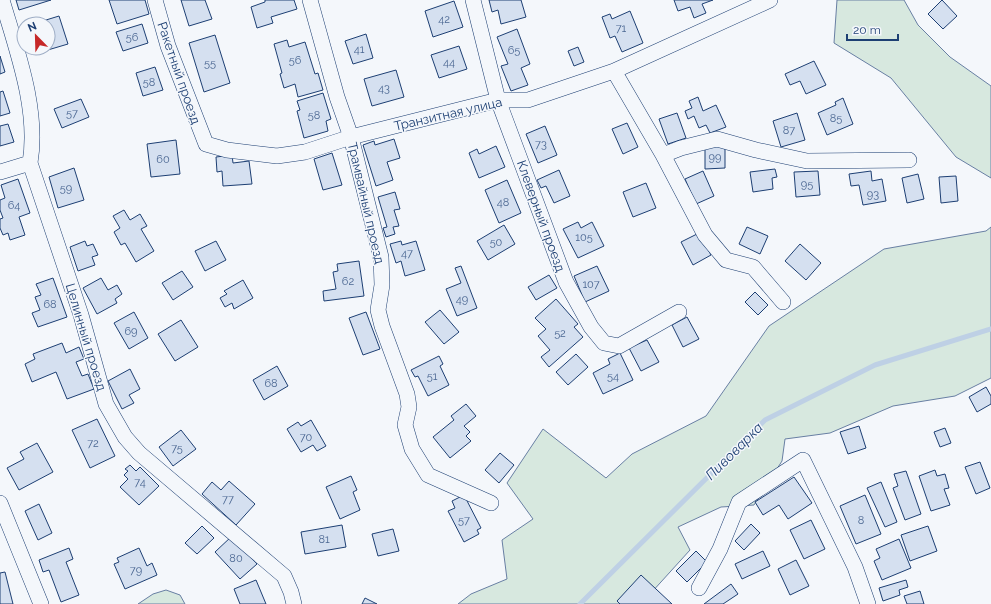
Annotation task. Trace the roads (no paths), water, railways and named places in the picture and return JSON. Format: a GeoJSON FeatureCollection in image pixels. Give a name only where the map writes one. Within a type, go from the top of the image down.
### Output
{"type":"FeatureCollection","features":[{"type":"Feature","properties":{"kind":"street","name":"Целинный проезд"},"geometry":{"type":"LineString","coordinates":[[2,0],[27,95],[33,144],[30,163],[81,315],[106,404],[125,436],[139,453],[284,576],[291,592],[294,604]]}},
{"type":"Feature","properties":{"kind":"street","name":"Ракетный проезд"},"geometry":{"type":"LineString","coordinates":[[155,0],[168,46],[206,144]]}},
{"type":"Feature","properties":{"kind":"street","name":"Трамвайный проезд"},"geometry":{"type":"LineString","coordinates":[[310,0],[337,97],[351,137],[381,257],[382,285],[378,310],[382,326],[407,394],[409,407],[405,425],[412,449],[428,475],[491,503]]}},
{"type":"Feature","properties":{"kind":"street","name":"Клеверный проезд"},"geometry":{"type":"LineString","coordinates":[[473,0],[498,100],[566,282],[591,327],[604,343],[619,346],[679,312]]}},
{"type":"Feature","properties":{"kind":"street","name":"Транзитная улица"},"geometry":{"type":"LineString","coordinates":[[206,144],[227,150],[277,156],[304,152],[351,137],[498,100],[528,100],[614,71],[770,0]]}},
{"type":"Feature","properties":{"kind":"street"},"geometry":{"type":"LineString","coordinates":[[614,71],[663,156],[705,235],[726,260],[752,267],[783,302]]}},
{"type":"Feature","properties":{"kind":"street"},"geometry":{"type":"LineString","coordinates":[[663,156],[681,148],[717,139],[756,150],[807,160],[908,160]]}},
{"type":"Feature","properties":{"kind":"street"},"geometry":{"type":"LineString","coordinates":[[0,172],[30,163]]}},
{"type":"Feature","properties":{"kind":"street"},"geometry":{"type":"LineString","coordinates":[[698,588],[720,549],[739,502],[803,460],[855,567],[868,604]]}},
{"type":"Feature","properties":{"kind":"street"},"geometry":{"type":"LineString","coordinates":[[0,503],[41,604]]}},
{"type":"Feature","properties":{"kind":"waterway","name":"Пивоварка"},"geometry":{"type":"LineString","coordinates":[[580,604],[765,420],[875,365],[991,329]]}}]}
